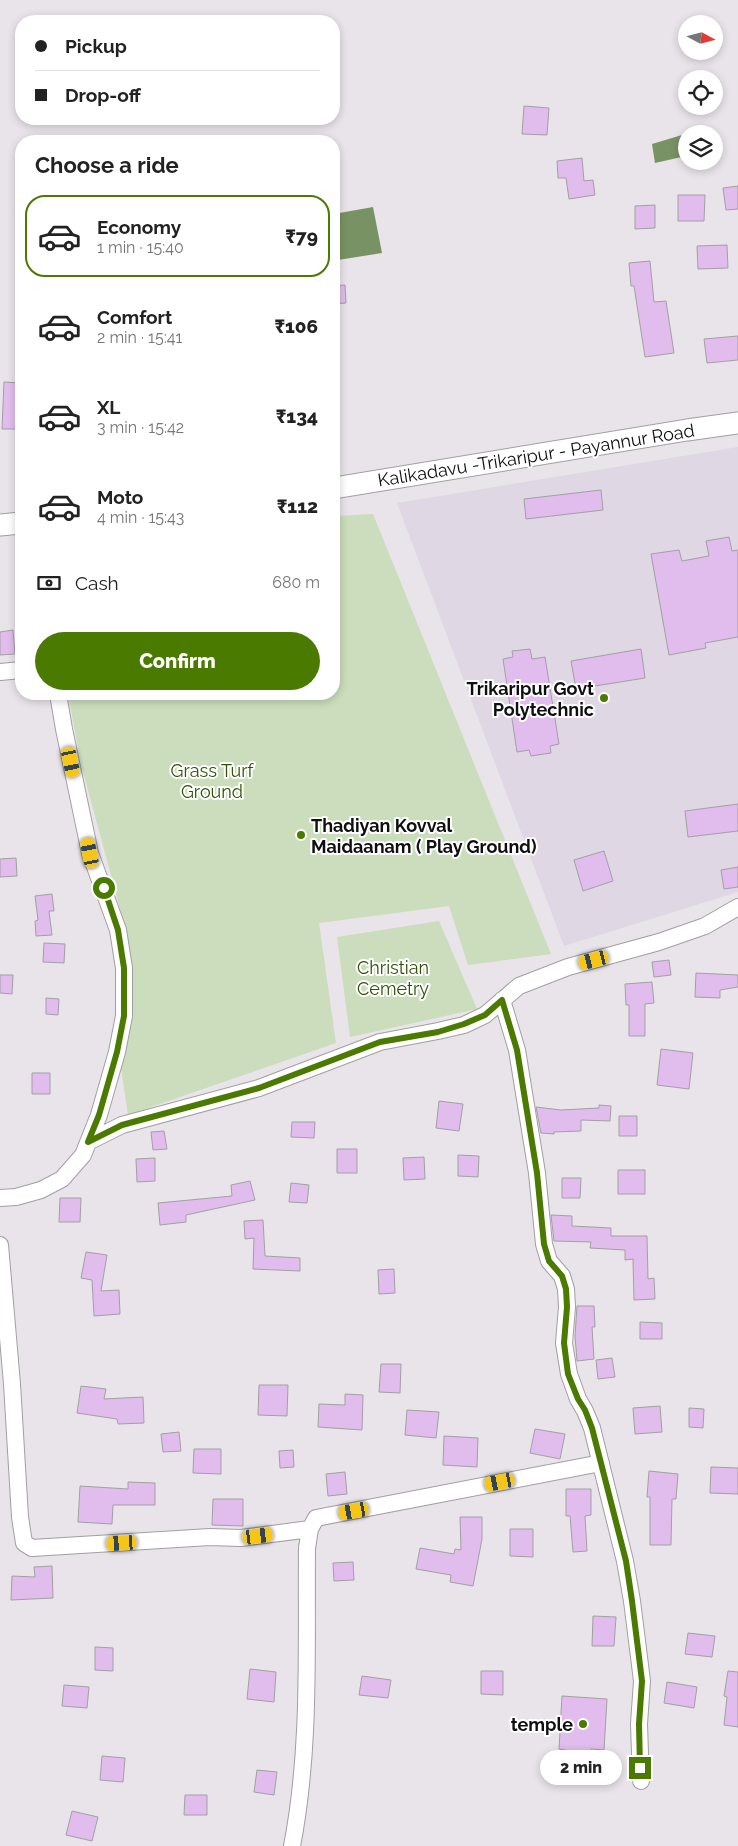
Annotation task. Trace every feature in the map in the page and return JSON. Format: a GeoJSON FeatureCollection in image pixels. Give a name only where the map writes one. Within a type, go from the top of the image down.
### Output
{"type":"FeatureCollection","features":[{"type":"Feature","properties":{"kind":"main road","name":"Kalikadavu -Trikaripur - Payannur Road"},"geometry":{"type":"LineString","coordinates":[[340,487],[738,423]]}},
{"type":"Feature","properties":{"kind":"main road"},"geometry":{"type":"LineString","coordinates":[[0,525],[15,524]]}},
{"type":"Feature","properties":{"kind":"street"},"geometry":{"type":"LineString","coordinates":[[0,672],[15,671]]}},
{"type":"Feature","properties":{"kind":"street"},"geometry":{"type":"LineString","coordinates":[[0,1198],[16,1197],[40,1190],[62,1179],[83,1155],[99,1115],[117,1052],[124,1016],[124,968],[118,930],[90,853],[59,700]]}},
{"type":"Feature","properties":{"kind":"street"},"geometry":{"type":"LineString","coordinates":[[88,1142],[122,1125],[259,1088],[380,1042],[438,1032],[464,1024],[485,1015],[519,986],[568,967],[659,942],[705,926],[738,907]]}},
{"type":"Feature","properties":{"kind":"street"},"geometry":{"type":"LineString","coordinates":[[502,1000],[517,1050],[537,1173],[544,1244],[549,1261],[562,1276],[566,1289],[567,1307],[564,1343],[568,1374],[592,1428],[626,1561],[642,1681],[639,1724],[641,1780]]}},
{"type":"Feature","properties":{"kind":"street"},"geometry":{"type":"LineString","coordinates":[[0,1245],[12,1384],[20,1517],[24,1543],[32,1548],[210,1537],[241,1538],[310,1529]]}},
{"type":"Feature","properties":{"kind":"street"},"geometry":{"type":"LineString","coordinates":[[292,1846],[299,1810],[306,1728],[307,1548],[310,1529],[316,1518],[601,1463]]}},
{"type":"Feature","properties":{"kind":"shaded area"},"geometry":{"type":"Polygon","coordinates":[[[678,136],[678,158],[655,163],[652,144],[678,136]]]}},
{"type":"Feature","properties":{"kind":"shaded area"},"geometry":{"type":"Polygon","coordinates":[[[373,207],[382,253],[340,260],[340,213],[373,207]]]}},
{"type":"Feature","properties":{"kind":"shaded area","name":"Trikaripur Govt Polytechnic"},"geometry":{"type":"Polygon","coordinates":[[[738,447],[738,892],[564,946],[397,503],[738,447]]]}},
{"type":"Feature","properties":{"kind":"green space","name":"Thadiyan Kovval Maidaanam ( Play Ground)"},"geometry":{"type":"Polygon","coordinates":[[[373,514],[551,954],[468,965],[449,906],[319,923],[336,1043],[128,1115],[120,1061],[132,994],[123,920],[81,764],[69,700],[340,700],[340,516],[373,514]]]}},
{"type":"Feature","properties":{"kind":"green space","name":"Christian Cemetry"},"geometry":{"type":"Polygon","coordinates":[[[439,921],[477,1009],[350,1037],[337,937],[439,921]]]}},
{"type":"Feature","properties":{"kind":"building"},"geometry":{"type":"Polygon","coordinates":[[[524,106],[549,108],[547,135],[522,134],[524,106]]]}},
{"type":"Feature","properties":{"kind":"building"},"geometry":{"type":"Polygon","coordinates":[[[582,158],[584,181],[593,180],[595,195],[569,199],[566,178],[558,178],[557,161],[582,158]]]}},
{"type":"Feature","properties":{"kind":"building"},"geometry":{"type":"Polygon","coordinates":[[[738,186],[738,209],[726,210],[723,188],[738,186]]]}},
{"type":"Feature","properties":{"kind":"building"},"geometry":{"type":"Polygon","coordinates":[[[678,195],[705,195],[704,221],[678,221],[678,195]]]}},
{"type":"Feature","properties":{"kind":"building"},"geometry":{"type":"Polygon","coordinates":[[[655,205],[655,228],[635,229],[635,206],[655,205]]]}},
{"type":"Feature","properties":{"kind":"building"},"geometry":{"type":"Polygon","coordinates":[[[727,245],[728,268],[698,269],[697,246],[727,245]]]}},
{"type":"Feature","properties":{"kind":"building"},"geometry":{"type":"Polygon","coordinates":[[[650,261],[654,302],[666,301],[674,353],[645,357],[634,286],[631,286],[629,263],[650,261]]]}},
{"type":"Feature","properties":{"kind":"building"},"geometry":{"type":"Polygon","coordinates":[[[340,285],[345,285],[346,303],[340,304],[340,285]]]}},
{"type":"Feature","properties":{"kind":"building"},"geometry":{"type":"Polygon","coordinates":[[[738,336],[738,360],[707,363],[704,339],[738,336]]]}},
{"type":"Feature","properties":{"kind":"building"},"geometry":{"type":"Polygon","coordinates":[[[4,382],[15,383],[15,429],[2,429],[4,382]]]}},
{"type":"Feature","properties":{"kind":"building"},"geometry":{"type":"Polygon","coordinates":[[[601,490],[603,510],[526,519],[524,499],[601,490]]]}},
{"type":"Feature","properties":{"kind":"building"},"geometry":{"type":"Polygon","coordinates":[[[729,537],[732,551],[738,550],[738,637],[705,643],[706,648],[669,655],[651,554],[679,550],[682,561],[709,556],[706,541],[729,537]]]}},
{"type":"Feature","properties":{"kind":"building"},"geometry":{"type":"Polygon","coordinates":[[[13,630],[15,654],[0,655],[0,632],[13,630]]]}},
{"type":"Feature","properties":{"kind":"building"},"geometry":{"type":"Polygon","coordinates":[[[530,649],[532,659],[545,657],[559,744],[550,746],[551,753],[531,756],[529,750],[517,752],[503,659],[513,657],[512,651],[530,649]]]}},
{"type":"Feature","properties":{"kind":"building"},"geometry":{"type":"Polygon","coordinates":[[[641,649],[645,678],[576,689],[571,661],[641,649]]]}},
{"type":"Feature","properties":{"kind":"building"},"geometry":{"type":"Polygon","coordinates":[[[738,804],[738,831],[688,837],[685,811],[738,804]]]}},
{"type":"Feature","properties":{"kind":"building"},"geometry":{"type":"Polygon","coordinates":[[[604,851],[613,881],[583,891],[574,860],[604,851]]]}},
{"type":"Feature","properties":{"kind":"building"},"geometry":{"type":"Polygon","coordinates":[[[16,858],[17,876],[0,877],[0,859],[16,858]]]}},
{"type":"Feature","properties":{"kind":"building"},"geometry":{"type":"Polygon","coordinates":[[[738,867],[738,887],[724,889],[721,870],[738,867]]]}},
{"type":"Feature","properties":{"kind":"building"},"geometry":{"type":"Polygon","coordinates":[[[52,894],[54,911],[49,911],[52,935],[36,936],[35,921],[38,920],[35,896],[52,894]]]}},
{"type":"Feature","properties":{"kind":"building"},"geometry":{"type":"Polygon","coordinates":[[[44,943],[65,944],[64,963],[43,962],[44,943]]]}},
{"type":"Feature","properties":{"kind":"building"},"geometry":{"type":"Polygon","coordinates":[[[669,960],[671,975],[654,977],[652,962],[669,960]]]}},
{"type":"Feature","properties":{"kind":"building"},"geometry":{"type":"Polygon","coordinates":[[[696,973],[738,975],[738,987],[720,990],[720,998],[695,997],[696,973]]]}},
{"type":"Feature","properties":{"kind":"building"},"geometry":{"type":"Polygon","coordinates":[[[0,975],[13,975],[12,994],[0,993],[0,975]]]}},
{"type":"Feature","properties":{"kind":"building"},"geometry":{"type":"Polygon","coordinates":[[[652,982],[654,1003],[645,1004],[645,1036],[629,1036],[629,1005],[626,1005],[625,984],[652,982]]]}},
{"type":"Feature","properties":{"kind":"building"},"geometry":{"type":"Polygon","coordinates":[[[46,998],[59,999],[58,1015],[46,1014],[46,998]]]}},
{"type":"Feature","properties":{"kind":"building"},"geometry":{"type":"Polygon","coordinates":[[[661,1049],[693,1053],[689,1089],[657,1085],[661,1049]]]}},
{"type":"Feature","properties":{"kind":"building"},"geometry":{"type":"Polygon","coordinates":[[[32,1073],[50,1073],[50,1094],[32,1094],[32,1073]]]}},
{"type":"Feature","properties":{"kind":"building"},"geometry":{"type":"Polygon","coordinates":[[[439,1101],[463,1104],[459,1131],[436,1128],[439,1101]]]}},
{"type":"Feature","properties":{"kind":"building"},"geometry":{"type":"Polygon","coordinates":[[[599,1105],[611,1106],[610,1121],[581,1120],[581,1131],[554,1132],[554,1134],[541,1133],[536,1107],[561,1110],[599,1108],[599,1105]]]}},
{"type":"Feature","properties":{"kind":"building"},"geometry":{"type":"Polygon","coordinates":[[[619,1116],[637,1116],[637,1136],[619,1136],[619,1116]]]}},
{"type":"Feature","properties":{"kind":"building"},"geometry":{"type":"Polygon","coordinates":[[[292,1122],[315,1122],[314,1138],[291,1137],[292,1122]]]}},
{"type":"Feature","properties":{"kind":"building"},"geometry":{"type":"Polygon","coordinates":[[[164,1131],[167,1149],[153,1150],[151,1132],[164,1131]]]}},
{"type":"Feature","properties":{"kind":"building"},"geometry":{"type":"Polygon","coordinates":[[[337,1149],[357,1149],[357,1173],[337,1173],[337,1149]]]}},
{"type":"Feature","properties":{"kind":"building"},"geometry":{"type":"Polygon","coordinates":[[[458,1155],[479,1156],[478,1177],[458,1176],[458,1155]]]}},
{"type":"Feature","properties":{"kind":"building"},"geometry":{"type":"Polygon","coordinates":[[[424,1157],[425,1179],[404,1180],[403,1158],[424,1157]]]}},
{"type":"Feature","properties":{"kind":"building"},"geometry":{"type":"Polygon","coordinates":[[[155,1158],[155,1181],[137,1182],[136,1159],[155,1158]]]}},
{"type":"Feature","properties":{"kind":"building"},"geometry":{"type":"Polygon","coordinates":[[[618,1170],[645,1170],[645,1194],[618,1194],[618,1170]]]}},
{"type":"Feature","properties":{"kind":"building"},"geometry":{"type":"Polygon","coordinates":[[[562,1178],[581,1178],[580,1198],[562,1198],[562,1178]]]}},
{"type":"Feature","properties":{"kind":"building"},"geometry":{"type":"Polygon","coordinates":[[[250,1181],[255,1200],[186,1215],[186,1222],[160,1225],[158,1203],[232,1196],[231,1185],[250,1181]]]}},
{"type":"Feature","properties":{"kind":"building"},"geometry":{"type":"Polygon","coordinates":[[[291,1183],[309,1185],[307,1203],[289,1202],[291,1183]]]}},
{"type":"Feature","properties":{"kind":"building"},"geometry":{"type":"Polygon","coordinates":[[[60,1198],[81,1198],[80,1222],[59,1222],[60,1198]]]}},
{"type":"Feature","properties":{"kind":"building"},"geometry":{"type":"Polygon","coordinates":[[[551,1215],[572,1216],[572,1226],[611,1228],[611,1236],[647,1236],[648,1279],[654,1278],[655,1299],[634,1300],[633,1259],[625,1260],[625,1250],[590,1248],[591,1242],[554,1241],[551,1215]]]}},
{"type":"Feature","properties":{"kind":"building"},"geometry":{"type":"Polygon","coordinates":[[[263,1220],[265,1256],[300,1258],[300,1271],[253,1269],[254,1238],[245,1239],[244,1221],[263,1220]]]}},
{"type":"Feature","properties":{"kind":"building"},"geometry":{"type":"Polygon","coordinates":[[[86,1252],[107,1255],[101,1291],[119,1290],[120,1314],[94,1316],[92,1280],[81,1278],[86,1252]]]}},
{"type":"Feature","properties":{"kind":"building"},"geometry":{"type":"Polygon","coordinates":[[[394,1269],[395,1293],[379,1294],[378,1270],[394,1269]]]}},
{"type":"Feature","properties":{"kind":"building"},"geometry":{"type":"Polygon","coordinates":[[[577,1306],[594,1306],[595,1327],[592,1327],[594,1359],[577,1361],[575,1336],[577,1306]]]}},
{"type":"Feature","properties":{"kind":"building"},"geometry":{"type":"Polygon","coordinates":[[[640,1322],[662,1323],[662,1339],[640,1339],[640,1322]]]}},
{"type":"Feature","properties":{"kind":"building"},"geometry":{"type":"Polygon","coordinates":[[[612,1358],[615,1377],[598,1379],[596,1360],[612,1358]]]}},
{"type":"Feature","properties":{"kind":"building"},"geometry":{"type":"Polygon","coordinates":[[[381,1364],[401,1364],[400,1393],[379,1392],[381,1364]]]}},
{"type":"Feature","properties":{"kind":"building"},"geometry":{"type":"Polygon","coordinates":[[[259,1385],[288,1385],[287,1416],[258,1415],[259,1385]]]}},
{"type":"Feature","properties":{"kind":"building"},"geometry":{"type":"Polygon","coordinates":[[[81,1386],[106,1389],[104,1399],[143,1397],[144,1423],[118,1424],[117,1419],[77,1413],[81,1386]]]}},
{"type":"Feature","properties":{"kind":"building"},"geometry":{"type":"Polygon","coordinates":[[[345,1394],[363,1395],[362,1430],[318,1427],[319,1404],[345,1405],[345,1394]]]}},
{"type":"Feature","properties":{"kind":"building"},"geometry":{"type":"Polygon","coordinates":[[[660,1406],[662,1432],[635,1434],[633,1408],[660,1406]]]}},
{"type":"Feature","properties":{"kind":"building"},"geometry":{"type":"Polygon","coordinates":[[[689,1408],[704,1409],[703,1428],[689,1427],[689,1408]]]}},
{"type":"Feature","properties":{"kind":"building"},"geometry":{"type":"Polygon","coordinates":[[[407,1410],[439,1412],[436,1438],[405,1435],[407,1410]]]}},
{"type":"Feature","properties":{"kind":"building"},"geometry":{"type":"Polygon","coordinates":[[[535,1429],[565,1434],[560,1459],[530,1453],[535,1429]]]}},
{"type":"Feature","properties":{"kind":"building"},"geometry":{"type":"Polygon","coordinates":[[[179,1432],[181,1451],[163,1452],[161,1434],[179,1432]]]}},
{"type":"Feature","properties":{"kind":"building"},"geometry":{"type":"Polygon","coordinates":[[[444,1436],[478,1438],[477,1467],[443,1465],[444,1436]]]}},
{"type":"Feature","properties":{"kind":"building"},"geometry":{"type":"Polygon","coordinates":[[[194,1449],[221,1449],[221,1474],[193,1473],[194,1449]]]}},
{"type":"Feature","properties":{"kind":"building"},"geometry":{"type":"Polygon","coordinates":[[[293,1450],[294,1467],[280,1468],[279,1451],[293,1450]]]}},
{"type":"Feature","properties":{"kind":"building"},"geometry":{"type":"Polygon","coordinates":[[[711,1467],[738,1468],[738,1494],[710,1493],[711,1467]]]}},
{"type":"Feature","properties":{"kind":"building"},"geometry":{"type":"Polygon","coordinates":[[[649,1471],[678,1474],[676,1499],[672,1499],[671,1545],[650,1545],[650,1497],[647,1497],[649,1471]]]}},
{"type":"Feature","properties":{"kind":"building"},"geometry":{"type":"Polygon","coordinates":[[[345,1472],[347,1494],[328,1496],[326,1474],[345,1472]]]}},
{"type":"Feature","properties":{"kind":"building"},"geometry":{"type":"Polygon","coordinates":[[[128,1482],[155,1483],[155,1505],[113,1505],[112,1524],[78,1522],[80,1486],[128,1489],[128,1482]]]}},
{"type":"Feature","properties":{"kind":"building"},"geometry":{"type":"Polygon","coordinates":[[[566,1489],[591,1489],[591,1515],[585,1516],[587,1551],[573,1552],[570,1516],[566,1516],[566,1489]]]}},
{"type":"Feature","properties":{"kind":"building"},"geometry":{"type":"Polygon","coordinates":[[[213,1499],[243,1499],[243,1526],[212,1525],[213,1499]]]}},
{"type":"Feature","properties":{"kind":"building"},"geometry":{"type":"Polygon","coordinates":[[[460,1517],[482,1517],[482,1539],[473,1586],[450,1582],[451,1575],[416,1569],[420,1548],[454,1554],[455,1549],[461,1550],[460,1517]]]}},
{"type":"Feature","properties":{"kind":"building"},"geometry":{"type":"Polygon","coordinates":[[[510,1529],[533,1529],[533,1557],[510,1556],[510,1529]]]}},
{"type":"Feature","properties":{"kind":"building"},"geometry":{"type":"Polygon","coordinates":[[[353,1562],[354,1580],[334,1581],[333,1563],[353,1562]]]}},
{"type":"Feature","properties":{"kind":"building"},"geometry":{"type":"Polygon","coordinates":[[[52,1566],[53,1598],[11,1600],[12,1576],[35,1577],[34,1567],[52,1566]]]}},
{"type":"Feature","properties":{"kind":"building"},"geometry":{"type":"Polygon","coordinates":[[[593,1616],[616,1617],[614,1646],[592,1646],[593,1616]]]}},
{"type":"Feature","properties":{"kind":"building"},"geometry":{"type":"Polygon","coordinates":[[[688,1633],[715,1636],[712,1657],[685,1654],[688,1633]]]}},
{"type":"Feature","properties":{"kind":"building"},"geometry":{"type":"Polygon","coordinates":[[[95,1647],[113,1648],[113,1671],[95,1670],[95,1647]]]}},
{"type":"Feature","properties":{"kind":"building"},"geometry":{"type":"Polygon","coordinates":[[[250,1669],[276,1672],[274,1702],[247,1699],[250,1669]]]}},
{"type":"Feature","properties":{"kind":"building"},"geometry":{"type":"Polygon","coordinates":[[[481,1671],[503,1671],[503,1695],[481,1694],[481,1671]]]}},
{"type":"Feature","properties":{"kind":"building"},"geometry":{"type":"Polygon","coordinates":[[[728,1671],[738,1672],[738,1727],[724,1725],[727,1697],[724,1696],[728,1671]]]}},
{"type":"Feature","properties":{"kind":"building"},"geometry":{"type":"Polygon","coordinates":[[[362,1676],[391,1680],[388,1698],[359,1695],[362,1676]]]}},
{"type":"Feature","properties":{"kind":"building"},"geometry":{"type":"Polygon","coordinates":[[[667,1682],[697,1687],[694,1708],[664,1703],[667,1682]]]}},
{"type":"Feature","properties":{"kind":"building"},"geometry":{"type":"Polygon","coordinates":[[[64,1685],[89,1687],[87,1708],[62,1706],[64,1685]]]}},
{"type":"Feature","properties":{"kind":"building","name":"temple"},"geometry":{"type":"Polygon","coordinates":[[[562,1696],[607,1699],[604,1750],[591,1749],[590,1774],[565,1772],[566,1750],[559,1749],[562,1696]]]}},
{"type":"Feature","properties":{"kind":"building"},"geometry":{"type":"Polygon","coordinates":[[[102,1756],[125,1758],[123,1782],[100,1780],[102,1756]]]}},
{"type":"Feature","properties":{"kind":"building"},"geometry":{"type":"Polygon","coordinates":[[[257,1770],[277,1772],[274,1795],[254,1792],[257,1770]]]}},
{"type":"Feature","properties":{"kind":"building"},"geometry":{"type":"Polygon","coordinates":[[[185,1795],[207,1795],[207,1815],[184,1815],[185,1795]]]}},
{"type":"Feature","properties":{"kind":"building"},"geometry":{"type":"Polygon","coordinates":[[[72,1811],[98,1817],[92,1841],[66,1835],[72,1811]]]}},
{"type":"Feature","properties":{"kind":"place","name":"Trikaripur Govt Polytechnic"},"geometry":{"type":"Point","coordinates":[604,698]}},
{"type":"Feature","properties":{"kind":"place","name":"Thadiyan Kovval Maidaanam ( Play Ground)"},"geometry":{"type":"Point","coordinates":[301,835]}},
{"type":"Feature","properties":{"kind":"place","name":"temple"},"geometry":{"type":"Point","coordinates":[583,1724]}},
{"type":"Feature","properties":{"kind":"route"},"geometry":{"type":"LineString","coordinates":[[104,888],[118,930],[124,968],[124,1016],[117,1052],[99,1115],[88,1142],[122,1125],[259,1088],[380,1042],[438,1032],[464,1024],[485,1015],[502,1000],[517,1050],[537,1173],[544,1244],[549,1261],[562,1276],[566,1289],[567,1307],[564,1343],[568,1374],[592,1428],[626,1561],[642,1681],[639,1724],[640,1768]]}},
{"type":"Feature","properties":{"kind":"park label","name":"Grass Turf Ground"},"geometry":{"type":"Point","coordinates":[212,780]}}]}
